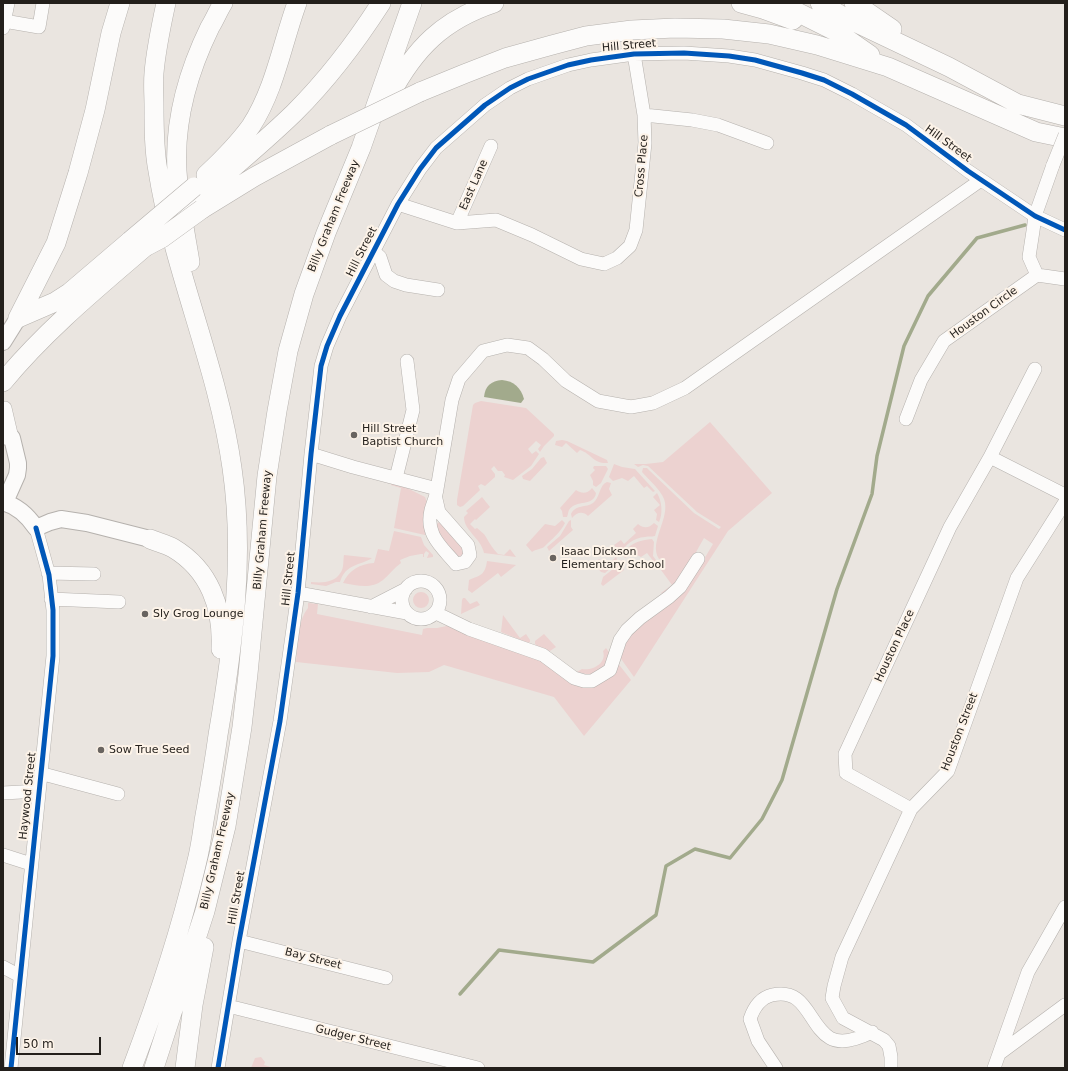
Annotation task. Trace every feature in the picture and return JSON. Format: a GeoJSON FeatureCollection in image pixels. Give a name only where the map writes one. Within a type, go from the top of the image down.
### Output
{"type":"FeatureCollection","features":[{"type":"Feature","properties":{"kind":"highway"},"geometry":{"type":"LineString","coordinates":[[18,318],[56,243],[78,173],[95,110],[111,33],[120,3]]}},
{"type":"Feature","properties":{"kind":"highway","name":"Billy Graham Freeway"},"geometry":{"type":"LineString","coordinates":[[132,1068],[164,975],[185,908],[197,862],[230,660],[235,615],[237,574],[237,526],[232,469],[224,426],[178,260],[163,197],[154,142],[153,74],[166,3]]}},
{"type":"Feature","properties":{"kind":"highway"},"geometry":{"type":"LineString","coordinates":[[203,346],[208,331],[194,284],[180,204],[177,170],[177,136],[190,77],[202,45],[223,3]]}},
{"type":"Feature","properties":{"kind":"highway"},"geometry":{"type":"LineString","coordinates":[[197,199],[228,154],[251,125],[262,104],[274,75],[297,3]]}},
{"type":"Feature","properties":{"kind":"highway"},"geometry":{"type":"LineString","coordinates":[[18,318],[55,302],[135,249],[162,238],[197,199],[295,112],[330,74],[364,29],[381,3]]}},
{"type":"Feature","properties":{"kind":"highway","name":"Billy Graham Freeway"},"geometry":{"type":"LineString","coordinates":[[154,1068],[207,904],[226,826],[242,727],[268,476],[277,411],[288,351],[306,287],[326,233],[361,148],[412,3]]}},
{"type":"Feature","properties":{"kind":"highway"},"geometry":{"type":"LineString","coordinates":[[361,148],[374,133],[390,95],[402,72],[414,56],[435,35],[457,19],[494,3]]}},
{"type":"Feature","properties":{"kind":"highway"},"geometry":{"type":"LineString","coordinates":[[741,3],[763,9],[833,37],[848,41]]}},
{"type":"Feature","properties":{"kind":"highway"},"geometry":{"type":"LineString","coordinates":[[779,3],[837,32],[888,67]]}},
{"type":"Feature","properties":{"kind":"highway"},"geometry":{"type":"LineString","coordinates":[[820,3],[842,16],[948,67],[1018,104],[1065,116]]}},
{"type":"Feature","properties":{"kind":"highway"},"geometry":{"type":"LineString","coordinates":[[854,3],[892,29],[938,54],[948,67]]}},
{"type":"Feature","properties":{"kind":"highway"},"geometry":{"type":"LineString","coordinates":[[197,199],[254,177],[331,135],[420,92],[505,58],[586,36],[632,30],[675,28],[723,29],[769,34],[817,45],[888,67],[1036,132],[1065,138]]}},
{"type":"Feature","properties":{"kind":"highway"},"geometry":{"type":"LineString","coordinates":[[3,382],[135,249]]}},
{"type":"Feature","properties":{"kind":"highway"},"geometry":{"type":"LineString","coordinates":[[150,539],[172,548],[193,563],[205,578],[211,589],[220,618],[222,636],[220,723]]}},
{"type":"Feature","properties":{"kind":"highway"},"geometry":{"type":"LineString","coordinates":[[185,1068],[193,1005],[206,938],[225,866],[240,796],[242,727]]}},
{"type":"Feature","properties":{"kind":"main road"},"geometry":{"type":"LineString","coordinates":[[3,342],[18,318]]}},
{"type":"Feature","properties":{"kind":"main road"},"geometry":{"type":"LineString","coordinates":[[8,437],[18,462],[18,468],[17,476],[4,502],[24,514],[36,528],[61,519],[87,523],[150,539]]}},
{"type":"Feature","properties":{"kind":"street"},"geometry":{"type":"LineString","coordinates":[[8,3],[4,25],[39,27],[43,3]]}},
{"type":"Feature","properties":{"kind":"street","name":"Hill Street"},"geometry":{"type":"LineString","coordinates":[[218,1068],[239,941],[280,721],[298,593],[321,366],[327,346],[340,316],[398,204],[420,169],[436,148],[485,104],[510,88],[528,79],[568,65],[634,54],[684,53],[729,56],[755,60],[824,80],[852,94],[906,125],[981,180],[1035,216],[1065,230]]}},
{"type":"Feature","properties":{"kind":"street","name":"Cross Place"},"geometry":{"type":"LineString","coordinates":[[457,223],[496,220],[532,234],[581,259],[604,264],[617,258],[630,246],[636,230],[645,143],[644,115],[634,54]]}},
{"type":"Feature","properties":{"kind":"street"},"geometry":{"type":"LineString","coordinates":[[644,115],[692,120],[718,125],[767,143]]}},
{"type":"Feature","properties":{"kind":"street"},"geometry":{"type":"LineString","coordinates":[[1065,135],[1035,216],[1029,257],[1037,275],[1065,278]]}},
{"type":"Feature","properties":{"kind":"street","name":"East Lane"},"geometry":{"type":"LineString","coordinates":[[457,223],[491,146]]}},
{"type":"Feature","properties":{"kind":"street"},"geometry":{"type":"LineString","coordinates":[[311,454],[396,478],[436,494],[452,400],[459,379],[483,351],[507,345],[528,348],[543,359],[566,381],[598,401],[630,407],[653,403],[685,388],[981,180]]}},
{"type":"Feature","properties":{"kind":"street"},"geometry":{"type":"LineString","coordinates":[[398,204],[457,223]]}},
{"type":"Feature","properties":{"kind":"street"},"geometry":{"type":"LineString","coordinates":[[374,251],[380,257],[386,275],[394,281],[406,285],[438,290]]}},
{"type":"Feature","properties":{"kind":"street","name":"Houston Circle"},"geometry":{"type":"LineString","coordinates":[[906,420],[921,380],[944,341],[1037,275]]}},
{"type":"Feature","properties":{"kind":"street"},"geometry":{"type":"LineString","coordinates":[[396,478],[413,410],[407,361]]}},
{"type":"Feature","properties":{"kind":"street","name":"Houston Place"},"geometry":{"type":"LineString","coordinates":[[911,809],[846,773],[845,754],[950,527],[990,457],[1035,369]]}},
{"type":"Feature","properties":{"kind":"street"},"geometry":{"type":"LineString","coordinates":[[5,408],[8,437]]}},
{"type":"Feature","properties":{"kind":"street"},"geometry":{"type":"LineString","coordinates":[[990,457],[1065,495]]}},
{"type":"Feature","properties":{"kind":"street","name":"Houston Street"},"geometry":{"type":"LineString","coordinates":[[890,1068],[891,1057],[889,1046],[884,1040],[872,1032],[843,1018],[832,998],[842,957],[911,809],[948,771],[1017,578],[1065,502]]}},
{"type":"Feature","properties":{"kind":"street","name":"Haywood Street"},"geometry":{"type":"LineString","coordinates":[[11,1068],[53,656],[53,610],[48,573],[36,528]]}},
{"type":"Feature","properties":{"kind":"street"},"geometry":{"type":"LineString","coordinates":[[436,613],[469,629],[544,655],[574,678],[584,681],[592,681],[610,670],[620,640],[627,630],[640,618],[669,597],[680,586],[698,559]]}},
{"type":"Feature","properties":{"kind":"street"},"geometry":{"type":"LineString","coordinates":[[48,573],[94,574]]}},
{"type":"Feature","properties":{"kind":"street"},"geometry":{"type":"LineString","coordinates":[[371,607],[406,589],[411,584],[422,581],[433,585],[437,590],[440,601],[436,613],[425,619],[418,620],[412,617],[403,608],[402,601],[406,589]]}},
{"type":"Feature","properties":{"kind":"street"},"geometry":{"type":"LineString","coordinates":[[298,593],[407,613]]}},
{"type":"Feature","properties":{"kind":"street"},"geometry":{"type":"LineString","coordinates":[[51,599],[119,602]]}},
{"type":"Feature","properties":{"kind":"street"},"geometry":{"type":"LineString","coordinates":[[40,775],[47,775],[118,794]]}},
{"type":"Feature","properties":{"kind":"street"},"geometry":{"type":"LineString","coordinates":[[3,793],[39,791]]}},
{"type":"Feature","properties":{"kind":"street"},"geometry":{"type":"LineString","coordinates":[[3,855],[31,864]]}},
{"type":"Feature","properties":{"kind":"street"},"geometry":{"type":"LineString","coordinates":[[994,1068],[1028,972],[1065,907]]}},
{"type":"Feature","properties":{"kind":"street","name":"Bay Street"},"geometry":{"type":"LineString","coordinates":[[239,941],[386,978]]}},
{"type":"Feature","properties":{"kind":"street"},"geometry":{"type":"LineString","coordinates":[[3,967],[20,976]]}},
{"type":"Feature","properties":{"kind":"street"},"geometry":{"type":"LineString","coordinates":[[776,1068],[758,1041],[750,1019],[756,1005],[767,996],[782,994],[790,995],[807,1008],[823,1032],[834,1039],[845,1040],[859,1038],[872,1032]]}},
{"type":"Feature","properties":{"kind":"street"},"geometry":{"type":"LineString","coordinates":[[1000,1053],[1065,1005]]}},
{"type":"Feature","properties":{"kind":"street","name":"Gudger Street"},"geometry":{"type":"LineString","coordinates":[[228,1006],[478,1068]]}},
{"type":"Feature","properties":{"kind":"shaded area"},"geometry":{"type":"Polygon","coordinates":[[[502,380],[510,382],[519,388],[524,399],[521,403],[484,397],[489,385],[502,380]]]}},
{"type":"Feature","properties":{"kind":"shaded area"},"geometry":{"type":"Polygon","coordinates":[[[481,401],[526,408],[554,434],[554,436],[540,452],[538,449],[541,445],[536,441],[528,449],[532,454],[536,451],[539,454],[531,466],[513,480],[504,477],[505,475],[502,471],[498,471],[494,466],[491,469],[495,474],[495,477],[485,486],[481,484],[478,486],[480,490],[460,507],[457,505],[457,500],[473,405],[481,401]]]}},
{"type":"Feature","properties":{"kind":"shaded area"},"geometry":{"type":"Polygon","coordinates":[[[710,422],[772,493],[728,531],[634,677],[619,656],[627,635],[691,581],[713,544],[704,538],[681,576],[672,585],[661,570],[666,568],[659,564],[663,558],[659,559],[656,552],[656,545],[665,514],[664,499],[660,492],[642,472],[643,468],[647,468],[694,513],[719,529],[721,527],[697,512],[648,466],[643,465],[638,467],[634,464],[663,462],[710,422]]]}},
{"type":"Feature","properties":{"kind":"shaded area"},"geometry":{"type":"Polygon","coordinates":[[[562,440],[607,460],[608,463],[599,462],[580,450],[577,453],[566,443],[562,447],[555,445],[556,441],[562,440]]]}},
{"type":"Feature","properties":{"kind":"shaded area"},"geometry":{"type":"Polygon","coordinates":[[[544,457],[547,463],[530,481],[523,479],[522,476],[532,469],[541,458],[544,457]]]}},
{"type":"Feature","properties":{"kind":"shaded area"},"geometry":{"type":"Polygon","coordinates":[[[614,464],[635,469],[655,491],[653,492],[647,486],[644,488],[634,476],[628,481],[622,478],[613,481],[609,477],[614,464]]]}},
{"type":"Feature","properties":{"kind":"shaded area"},"geometry":{"type":"Polygon","coordinates":[[[594,466],[606,466],[608,469],[601,483],[596,487],[593,485],[590,475],[595,470],[593,468],[594,466]]]}},
{"type":"Feature","properties":{"kind":"shaded area"},"geometry":{"type":"Polygon","coordinates":[[[607,482],[611,483],[609,489],[612,495],[588,516],[584,513],[580,513],[576,514],[572,518],[571,514],[578,507],[593,503],[595,501],[602,486],[607,482]]]}},
{"type":"Feature","properties":{"kind":"shaded area"},"geometry":{"type":"Polygon","coordinates":[[[392,483],[401,485],[425,497],[428,504],[425,535],[394,528],[401,488],[391,485],[392,483]]]}},
{"type":"Feature","properties":{"kind":"shaded area"},"geometry":{"type":"Polygon","coordinates":[[[592,488],[596,493],[592,500],[572,507],[569,510],[567,517],[563,517],[560,508],[576,490],[584,493],[592,488]]]}},
{"type":"Feature","properties":{"kind":"shaded area"},"geometry":{"type":"Polygon","coordinates":[[[657,493],[661,508],[659,522],[656,520],[657,514],[654,510],[660,505],[653,497],[657,493]]]}},
{"type":"Feature","properties":{"kind":"shaded area"},"geometry":{"type":"Polygon","coordinates":[[[482,497],[490,507],[470,524],[484,534],[498,554],[504,555],[510,549],[516,557],[484,553],[480,543],[467,526],[464,517],[468,513],[466,511],[482,497]]]}},
{"type":"Feature","properties":{"kind":"shaded area"},"geometry":{"type":"Polygon","coordinates":[[[562,520],[565,523],[556,536],[544,547],[532,552],[526,545],[545,524],[555,526],[562,520]]]}},
{"type":"Feature","properties":{"kind":"shaded area"},"geometry":{"type":"Polygon","coordinates":[[[571,520],[571,527],[573,530],[549,551],[547,547],[560,536],[571,520]]]}},
{"type":"Feature","properties":{"kind":"shaded area"},"geometry":{"type":"Polygon","coordinates":[[[439,522],[465,550],[466,554],[458,558],[437,533],[437,524],[439,522]]]}},
{"type":"Feature","properties":{"kind":"shaded area"},"geometry":{"type":"Polygon","coordinates":[[[654,523],[658,526],[655,536],[633,540],[627,544],[620,554],[617,554],[618,550],[614,545],[621,540],[624,544],[636,533],[633,529],[638,524],[642,527],[646,527],[654,523]]]}},
{"type":"Feature","properties":{"kind":"shaded area"},"geometry":{"type":"Polygon","coordinates":[[[394,531],[421,537],[424,545],[433,557],[427,558],[429,553],[426,551],[424,557],[423,554],[421,554],[400,560],[401,563],[383,580],[373,585],[363,586],[343,583],[345,578],[356,568],[374,563],[378,549],[389,551],[394,531]]]}},
{"type":"Feature","properties":{"kind":"shaded area"},"geometry":{"type":"Polygon","coordinates":[[[652,539],[654,542],[653,556],[659,564],[658,567],[647,553],[641,557],[633,554],[625,558],[623,555],[624,552],[633,544],[652,539]]]}},
{"type":"Feature","properties":{"kind":"shaded area"},"geometry":{"type":"Polygon","coordinates":[[[344,555],[372,558],[346,571],[340,582],[326,586],[311,584],[311,582],[328,582],[338,576],[343,568],[344,555]]]}},
{"type":"Feature","properties":{"kind":"shaded area"},"geometry":{"type":"Polygon","coordinates":[[[616,557],[617,559],[612,567],[605,573],[601,572],[594,564],[599,559],[603,562],[611,562],[616,557]]]}},
{"type":"Feature","properties":{"kind":"shaded area"},"geometry":{"type":"Polygon","coordinates":[[[623,560],[622,566],[624,570],[603,586],[601,584],[603,577],[623,560]]]}},
{"type":"Feature","properties":{"kind":"shaded area"},"geometry":{"type":"Polygon","coordinates":[[[487,561],[516,565],[501,577],[498,573],[472,593],[468,590],[469,580],[484,572],[487,561]]]}},
{"type":"Feature","properties":{"kind":"shaded area"},"geometry":{"type":"Polygon","coordinates":[[[672,585],[669,588],[662,594],[661,593],[672,585]]]}},
{"type":"Feature","properties":{"kind":"shaded area"},"geometry":{"type":"Polygon","coordinates":[[[418,592],[424,592],[429,597],[427,606],[424,608],[418,608],[413,603],[413,597],[418,592]]]}},
{"type":"Feature","properties":{"kind":"shaded area"},"geometry":{"type":"Polygon","coordinates":[[[463,598],[465,598],[470,604],[477,601],[480,605],[461,614],[463,598]]]}},
{"type":"Feature","properties":{"kind":"shaded area"},"geometry":{"type":"Polygon","coordinates":[[[308,603],[318,604],[317,614],[422,635],[423,629],[427,628],[447,626],[456,628],[540,657],[580,683],[617,662],[631,680],[584,736],[554,697],[444,665],[429,672],[397,673],[296,662],[300,626],[304,614],[308,608],[308,603]]]}},
{"type":"Feature","properties":{"kind":"shaded area"},"geometry":{"type":"Polygon","coordinates":[[[503,615],[520,638],[526,634],[530,642],[528,643],[501,632],[503,615]]]}},
{"type":"Feature","properties":{"kind":"shaded area"},"geometry":{"type":"Polygon","coordinates":[[[544,634],[556,647],[550,651],[535,644],[535,641],[544,634]]]}},
{"type":"Feature","properties":{"kind":"shaded area"},"geometry":{"type":"Polygon","coordinates":[[[606,648],[609,652],[604,668],[591,675],[577,672],[582,669],[590,669],[598,665],[603,659],[603,651],[606,648]]]}},
{"type":"Feature","properties":{"kind":"shaded area"},"geometry":{"type":"Polygon","coordinates":[[[261,1057],[265,1062],[264,1065],[274,1068],[251,1068],[255,1058],[261,1057]]]}},
{"type":"Feature","properties":{"kind":"waterway"},"geometry":{"type":"LineString","coordinates":[[460,994],[499,950],[593,962],[656,915],[666,866],[695,849],[730,858],[762,819],[782,780],[837,589],[872,494],[877,456],[904,346],[928,296],[977,238],[1025,225]]}},
{"type":"Feature","properties":{"kind":"cycle path"},"geometry":{"type":"LineString","coordinates":[[218,1068],[239,941],[280,721],[298,593],[321,366],[327,346],[340,316],[398,204],[420,169],[436,148],[485,105],[510,88],[528,79],[568,65],[634,54],[684,53],[729,56],[755,60],[802,73],[824,80],[852,94],[906,125],[968,171],[1035,216],[1065,230]]}},
{"type":"Feature","properties":{"kind":"cycle path"},"geometry":{"type":"LineString","coordinates":[[11,1068],[53,656],[53,610],[49,575],[36,528]]}},
{"type":"Feature","properties":{"kind":"place","name":"Hill Street Baptist Church"},"geometry":{"type":"Point","coordinates":[354,435]}},
{"type":"Feature","properties":{"kind":"place","name":"Isaac Dickson Elementary School"},"geometry":{"type":"Point","coordinates":[553,558]}},
{"type":"Feature","properties":{"kind":"place","name":"Sly Grog Lounge"},"geometry":{"type":"Point","coordinates":[145,614]}},
{"type":"Feature","properties":{"kind":"place","name":"Sow True Seed"},"geometry":{"type":"Point","coordinates":[101,750]}}]}
